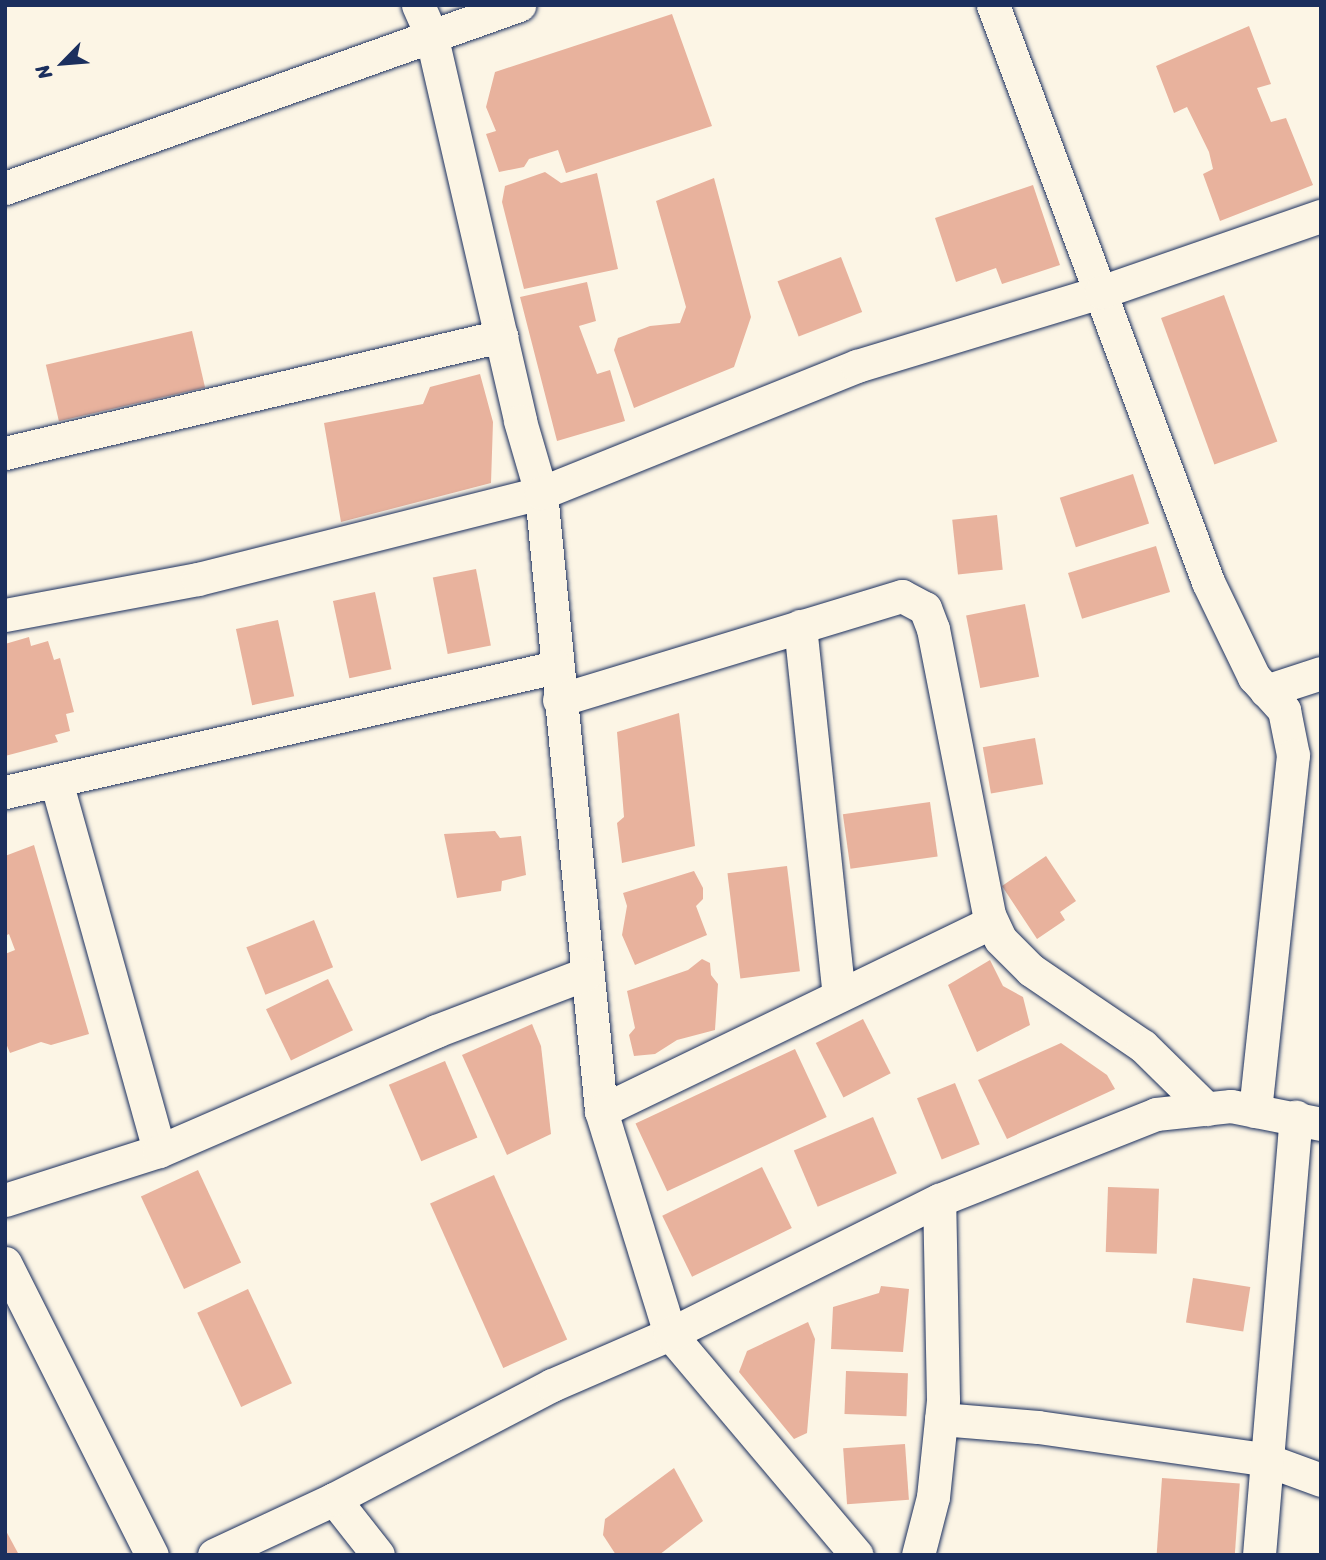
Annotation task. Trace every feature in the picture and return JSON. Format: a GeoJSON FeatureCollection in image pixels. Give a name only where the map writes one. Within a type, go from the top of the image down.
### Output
{"type":"FeatureCollection","features":[{"type":"Feature","properties":{"kind":"street"},"geometry":{"type":"LineString","coordinates":[[5,188],[425,20],[519,5]]}},
{"type":"Feature","properties":{"kind":"street"},"geometry":{"type":"LineString","coordinates":[[993,5],[1208,582],[1254,677],[1284,710],[1293,755],[1255,1111]]}},
{"type":"Feature","properties":{"kind":"street"},"geometry":{"type":"LineString","coordinates":[[425,20],[541,494],[585,974],[601,1111],[670,1335],[857,1555]]}},
{"type":"Feature","properties":{"kind":"street"},"geometry":{"type":"LineString","coordinates":[[5,614],[198,579],[541,494],[857,366],[1101,292],[1321,216]]}},
{"type":"Feature","properties":{"kind":"street"},"geometry":{"type":"LineString","coordinates":[[5,453],[501,336]]}},
{"type":"Feature","properties":{"kind":"street"},"geometry":{"type":"LineString","coordinates":[[559,700],[902,596],[925,608],[933,629],[992,922],[1000,939],[1031,970],[1143,1046],[1207,1109]]}},
{"type":"Feature","properties":{"kind":"street"},"geometry":{"type":"LineString","coordinates":[[800,626],[839,995]]}},
{"type":"Feature","properties":{"kind":"street"},"geometry":{"type":"LineString","coordinates":[[5,792],[556,667]]}},
{"type":"Feature","properties":{"kind":"street"},"geometry":{"type":"LineString","coordinates":[[1266,691],[1321,673]]}},
{"type":"Feature","properties":{"kind":"street"},"geometry":{"type":"LineString","coordinates":[[56,781],[159,1151]]}},
{"type":"Feature","properties":{"kind":"street"},"geometry":{"type":"LineString","coordinates":[[601,1111],[992,922]]}},
{"type":"Feature","properties":{"kind":"street"},"geometry":{"type":"LineString","coordinates":[[5,1200],[159,1151],[436,1031],[585,974]]}},
{"type":"Feature","properties":{"kind":"street"},"geometry":{"type":"LineString","coordinates":[[214,1555],[334,1499],[552,1385],[670,1335],[939,1200],[1156,1114],[1207,1109],[1255,1111],[1309,1121],[1264,1459],[1259,1555]]}},
{"type":"Feature","properties":{"kind":"street"},"geometry":{"type":"LineString","coordinates":[[918,1555],[933,1497],[941,1419],[939,1200]]}},
{"type":"Feature","properties":{"kind":"street"},"geometry":{"type":"LineString","coordinates":[[5,1263],[152,1555]]}},
{"type":"Feature","properties":{"kind":"street"},"geometry":{"type":"LineString","coordinates":[[941,1419],[1038,1427],[1264,1459],[1321,1480]]}},
{"type":"Feature","properties":{"kind":"street"},"geometry":{"type":"LineString","coordinates":[[334,1499],[378,1555]]}},
{"type":"Feature","properties":{"kind":"building"},"geometry":{"type":"Polygon","coordinates":[[[672,14],[712,126],[566,173],[558,150],[529,159],[524,167],[499,172],[486,134],[496,131],[486,107],[495,72],[672,14]]]}},
{"type":"Feature","properties":{"kind":"building"},"geometry":{"type":"Polygon","coordinates":[[[1249,26],[1271,84],[1257,88],[1271,122],[1286,118],[1313,185],[1220,221],[1203,174],[1213,169],[1209,152],[1187,107],[1174,113],[1156,66],[1249,26]]]}},
{"type":"Feature","properties":{"kind":"building"},"geometry":{"type":"Polygon","coordinates":[[[545,172],[561,183],[597,173],[618,269],[524,289],[502,202],[505,186],[545,172]]]}},
{"type":"Feature","properties":{"kind":"building"},"geometry":{"type":"Polygon","coordinates":[[[714,178],[751,317],[734,367],[634,408],[614,350],[618,338],[650,326],[680,323],[686,307],[656,201],[714,178]]]}},
{"type":"Feature","properties":{"kind":"building"},"geometry":{"type":"Polygon","coordinates":[[[1033,185],[1060,265],[1002,284],[996,268],[956,282],[935,218],[1033,185]]]}},
{"type":"Feature","properties":{"kind":"building"},"geometry":{"type":"Polygon","coordinates":[[[841,257],[862,312],[799,336],[778,281],[841,257]]]}},
{"type":"Feature","properties":{"kind":"building"},"geometry":{"type":"Polygon","coordinates":[[[587,282],[596,321],[579,326],[597,374],[610,370],[625,421],[557,441],[520,297],[587,282]]]}},
{"type":"Feature","properties":{"kind":"building"},"geometry":{"type":"Polygon","coordinates":[[[1224,295],[1277,442],[1214,465],[1161,318],[1224,295]]]}},
{"type":"Feature","properties":{"kind":"building"},"geometry":{"type":"Polygon","coordinates":[[[192,331],[205,388],[59,421],[46,365],[192,331]]]}},
{"type":"Feature","properties":{"kind":"building"},"geometry":{"type":"Polygon","coordinates":[[[480,374],[493,422],[491,483],[341,522],[324,423],[423,404],[430,387],[480,374]]]}},
{"type":"Feature","properties":{"kind":"building"},"geometry":{"type":"Polygon","coordinates":[[[1133,474],[1149,523],[1076,547],[1060,498],[1133,474]]]}},
{"type":"Feature","properties":{"kind":"building"},"geometry":{"type":"Polygon","coordinates":[[[997,515],[1003,570],[958,574],[952,520],[997,515]]]}},
{"type":"Feature","properties":{"kind":"building"},"geometry":{"type":"Polygon","coordinates":[[[1156,546],[1170,592],[1082,619],[1068,573],[1156,546]]]}},
{"type":"Feature","properties":{"kind":"building"},"geometry":{"type":"Polygon","coordinates":[[[476,569],[491,646],[448,654],[433,577],[476,569]]]}},
{"type":"Feature","properties":{"kind":"building"},"geometry":{"type":"Polygon","coordinates":[[[375,592],[391,669],[349,678],[333,601],[375,592]]]}},
{"type":"Feature","properties":{"kind":"building"},"geometry":{"type":"Polygon","coordinates":[[[1025,604],[1039,677],[980,688],[966,615],[1025,604]]]}},
{"type":"Feature","properties":{"kind":"building"},"geometry":{"type":"Polygon","coordinates":[[[278,620],[294,696],[252,705],[236,629],[278,620]]]}},
{"type":"Feature","properties":{"kind":"building"},"geometry":{"type":"Polygon","coordinates":[[[29,637],[31,646],[48,641],[54,660],[60,658],[74,712],[66,714],[70,731],[55,735],[58,742],[5,756],[5,644],[29,637]]]}},
{"type":"Feature","properties":{"kind":"building"},"geometry":{"type":"Polygon","coordinates":[[[679,713],[695,846],[622,863],[617,823],[624,817],[617,732],[679,713]]]}},
{"type":"Feature","properties":{"kind":"building"},"geometry":{"type":"Polygon","coordinates":[[[1035,738],[1043,784],[991,793],[983,747],[1035,738]]]}},
{"type":"Feature","properties":{"kind":"building"},"geometry":{"type":"Polygon","coordinates":[[[930,802],[938,856],[851,869],[843,814],[930,802]]]}},
{"type":"Feature","properties":{"kind":"building"},"geometry":{"type":"Polygon","coordinates":[[[495,831],[500,838],[521,836],[526,875],[502,881],[501,891],[457,898],[444,834],[495,831]]]}},
{"type":"Feature","properties":{"kind":"building"},"geometry":{"type":"Polygon","coordinates":[[[34,845],[89,1034],[51,1045],[41,1042],[10,1053],[5,1041],[5,954],[15,950],[9,934],[5,936],[5,856],[34,845]]]}},
{"type":"Feature","properties":{"kind":"building"},"geometry":{"type":"Polygon","coordinates":[[[1046,856],[1076,901],[1060,912],[1065,920],[1037,939],[1002,886],[1046,856]]]}},
{"type":"Feature","properties":{"kind":"building"},"geometry":{"type":"Polygon","coordinates":[[[787,866],[800,971],[740,979],[727,873],[787,866]]]}},
{"type":"Feature","properties":{"kind":"building"},"geometry":{"type":"Polygon","coordinates":[[[694,871],[703,888],[703,899],[696,906],[707,935],[635,965],[622,935],[627,906],[623,893],[694,871]]]}},
{"type":"Feature","properties":{"kind":"building"},"geometry":{"type":"Polygon","coordinates":[[[314,920],[333,967],[265,995],[246,947],[314,920]]]}},
{"type":"Feature","properties":{"kind":"building"},"geometry":{"type":"Polygon","coordinates":[[[702,959],[710,963],[711,975],[718,984],[715,1030],[677,1040],[655,1054],[634,1056],[629,1035],[635,1028],[627,991],[688,970],[702,959]]]}},
{"type":"Feature","properties":{"kind":"building"},"geometry":{"type":"Polygon","coordinates":[[[990,960],[1003,986],[1023,997],[1030,1025],[977,1052],[948,985],[990,960]]]}},
{"type":"Feature","properties":{"kind":"building"},"geometry":{"type":"Polygon","coordinates":[[[328,979],[353,1030],[291,1060],[266,1009],[328,979]]]}},
{"type":"Feature","properties":{"kind":"building"},"geometry":{"type":"Polygon","coordinates":[[[863,1019],[891,1073],[843,1097],[816,1043],[863,1019]]]}},
{"type":"Feature","properties":{"kind":"building"},"geometry":{"type":"Polygon","coordinates":[[[532,1024],[541,1046],[551,1134],[507,1155],[462,1055],[532,1024]]]}},
{"type":"Feature","properties":{"kind":"building"},"geometry":{"type":"Polygon","coordinates":[[[1061,1043],[1107,1075],[1115,1089],[1007,1139],[978,1080],[1061,1043]]]}},
{"type":"Feature","properties":{"kind":"building"},"geometry":{"type":"Polygon","coordinates":[[[795,1049],[827,1117],[667,1191],[635,1123],[795,1049]]]}},
{"type":"Feature","properties":{"kind":"building"},"geometry":{"type":"Polygon","coordinates":[[[445,1061],[477,1137],[421,1161],[389,1085],[445,1061]]]}},
{"type":"Feature","properties":{"kind":"building"},"geometry":{"type":"Polygon","coordinates":[[[955,1083],[980,1144],[942,1160],[917,1098],[955,1083]]]}},
{"type":"Feature","properties":{"kind":"building"},"geometry":{"type":"Polygon","coordinates":[[[873,1117],[897,1173],[818,1207],[794,1151],[873,1117]]]}},
{"type":"Feature","properties":{"kind":"building"},"geometry":{"type":"Polygon","coordinates":[[[762,1167],[792,1228],[692,1277],[662,1216],[762,1167]]]}},
{"type":"Feature","properties":{"kind":"building"},"geometry":{"type":"Polygon","coordinates":[[[198,1170],[241,1262],[184,1289],[141,1197],[198,1170]]]}},
{"type":"Feature","properties":{"kind":"building"},"geometry":{"type":"Polygon","coordinates":[[[494,1175],[567,1339],[503,1368],[430,1203],[494,1175]]]}},
{"type":"Feature","properties":{"kind":"building"},"geometry":{"type":"Polygon","coordinates":[[[1108,1187],[1159,1189],[1157,1254],[1106,1252],[1108,1187]]]}},
{"type":"Feature","properties":{"kind":"building"},"geometry":{"type":"Polygon","coordinates":[[[1193,1278],[1250,1287],[1243,1332],[1186,1322],[1193,1278]]]}},
{"type":"Feature","properties":{"kind":"building"},"geometry":{"type":"Polygon","coordinates":[[[881,1286],[909,1289],[903,1352],[831,1349],[833,1307],[879,1293],[881,1286]]]}},
{"type":"Feature","properties":{"kind":"building"},"geometry":{"type":"Polygon","coordinates":[[[248,1289],[292,1383],[241,1407],[197,1313],[248,1289]]]}},
{"type":"Feature","properties":{"kind":"building"},"geometry":{"type":"Polygon","coordinates":[[[808,1322],[815,1339],[807,1433],[794,1439],[739,1372],[747,1351],[808,1322]]]}},
{"type":"Feature","properties":{"kind":"building"},"geometry":{"type":"Polygon","coordinates":[[[846,1371],[908,1373],[906,1416],[844,1414],[846,1371]]]}},
{"type":"Feature","properties":{"kind":"building"},"geometry":{"type":"Polygon","coordinates":[[[905,1444],[909,1500],[847,1504],[843,1448],[905,1444]]]}},
{"type":"Feature","properties":{"kind":"building"},"geometry":{"type":"Polygon","coordinates":[[[674,1468],[703,1521],[659,1555],[616,1555],[603,1535],[605,1519],[674,1468]]]}},
{"type":"Feature","properties":{"kind":"building"},"geometry":{"type":"Polygon","coordinates":[[[1162,1478],[1240,1483],[1235,1555],[1157,1555],[1162,1478]]]}},
{"type":"Feature","properties":{"kind":"building"},"geometry":{"type":"Polygon","coordinates":[[[5,1529],[19,1555],[5,1555],[5,1529]]]}}]}
